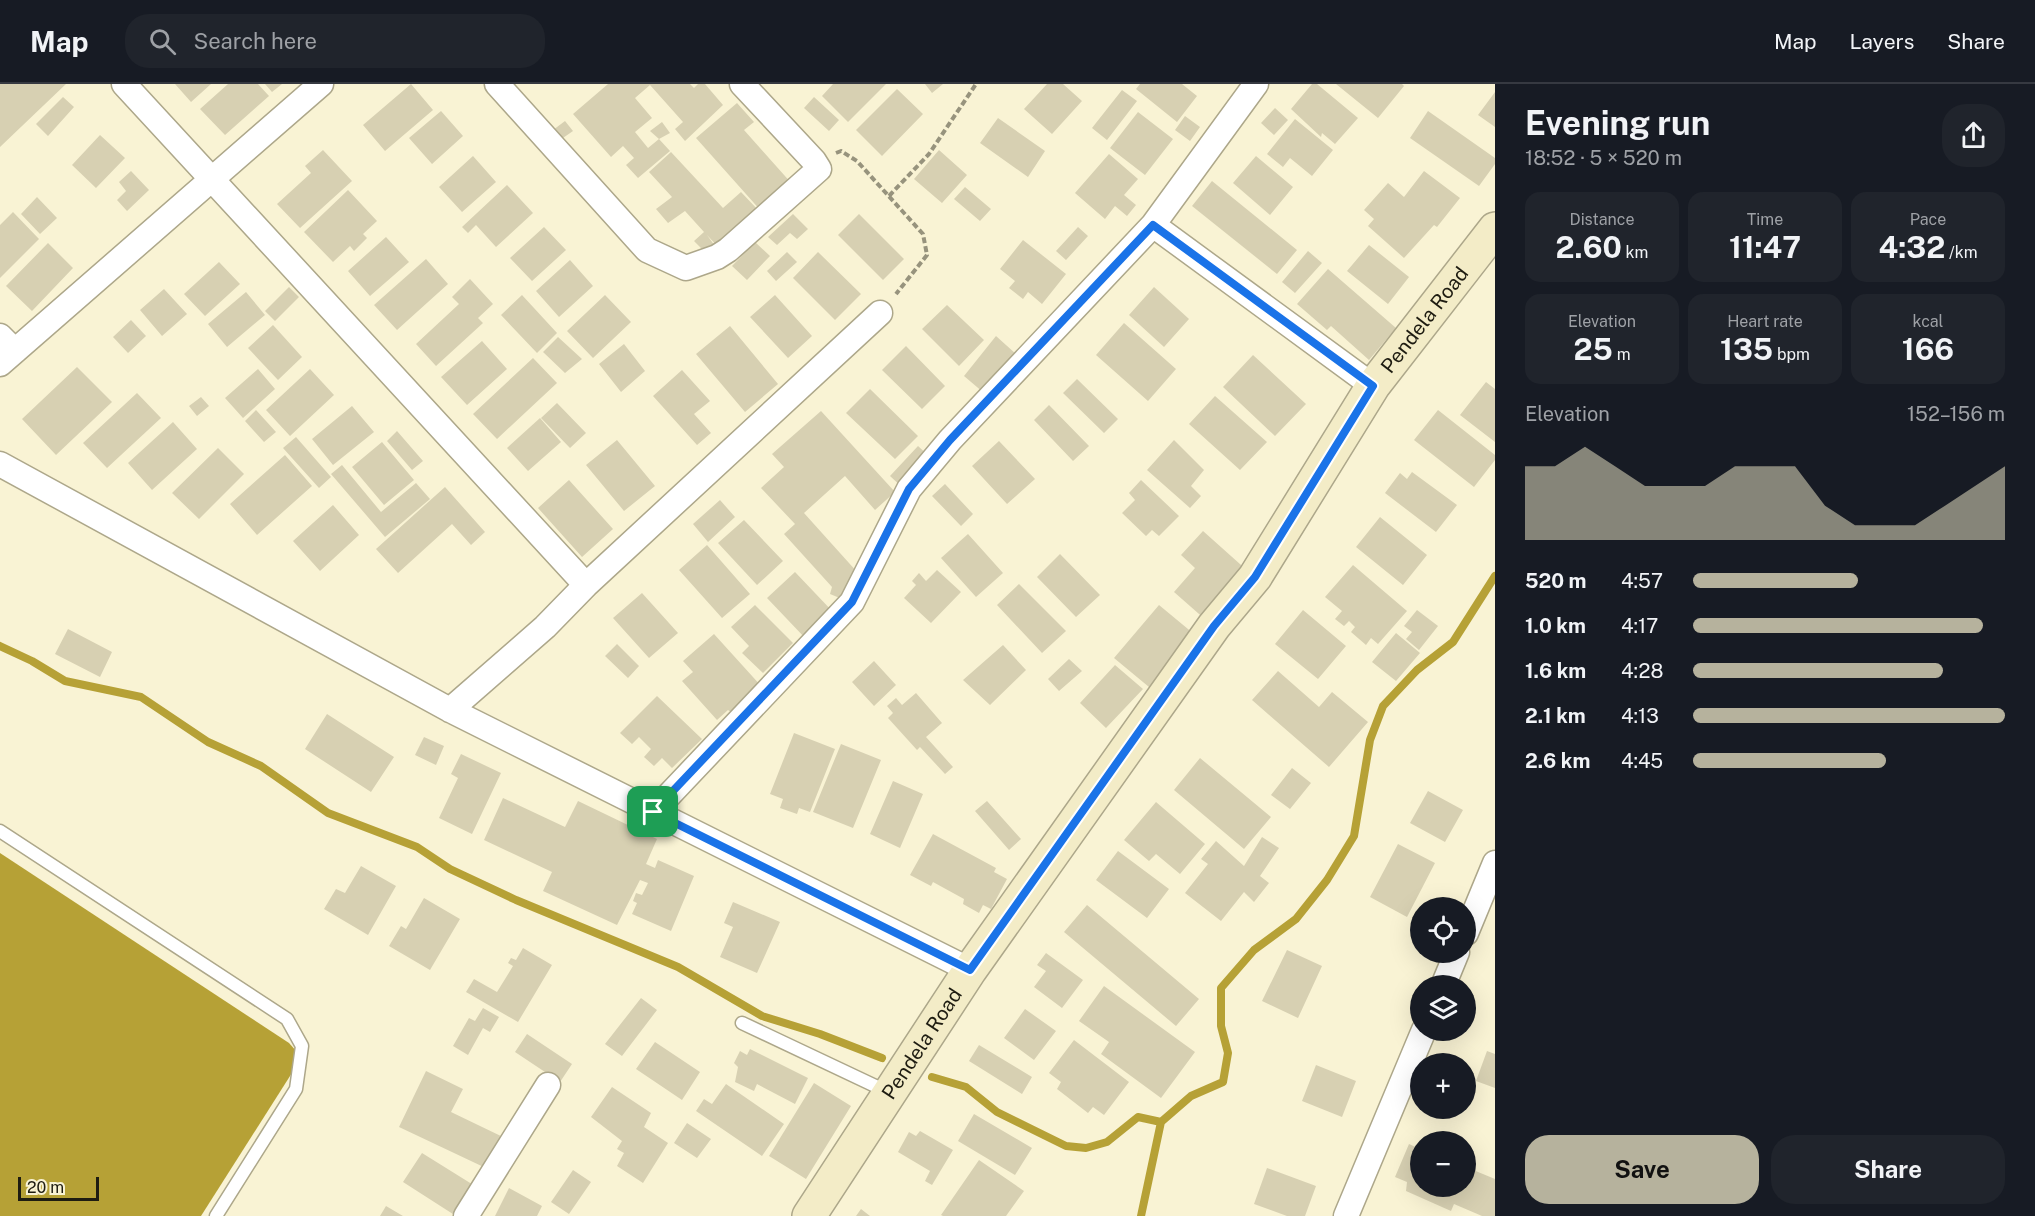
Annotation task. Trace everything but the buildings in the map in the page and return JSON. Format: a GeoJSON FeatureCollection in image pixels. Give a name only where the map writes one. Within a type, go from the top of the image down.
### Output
{"type":"FeatureCollection","features":[{"type":"Feature","properties":{"kind":"street"},"geometry":{"type":"LineString","coordinates":[[124,84],[586,585]]}},
{"type":"Feature","properties":{"kind":"street"},"geometry":{"type":"LineString","coordinates":[[5,350],[321,84]]}},
{"type":"Feature","properties":{"kind":"street"},"geometry":{"type":"LineString","coordinates":[[497,84],[647,250],[686,268],[717,257],[728,250],[819,170],[814,161],[742,84]]}},
{"type":"Feature","properties":{"kind":"street"},"geometry":{"type":"LineString","coordinates":[[653,812],[852,602],[909,489],[950,440],[1153,225],[1256,84]]}},
{"type":"Feature","properties":{"kind":"street"},"geometry":{"type":"LineString","coordinates":[[1153,225],[1373,386]]}},
{"type":"Feature","properties":{"kind":"street","name":"Pendela Road"},"geometry":{"type":"LineString","coordinates":[[809,1216],[888,1092],[970,970],[1214,626],[1255,577],[1373,386],[1495,229]]}},
{"type":"Feature","properties":{"kind":"street"},"geometry":{"type":"LineString","coordinates":[[450,710],[545,627],[586,585],[880,313]]}},
{"type":"Feature","properties":{"kind":"street"},"geometry":{"type":"LineString","coordinates":[[0,464],[450,710],[970,970]]}},
{"type":"Feature","properties":{"kind":"street"},"geometry":{"type":"LineString","coordinates":[[1476,909],[1495,863]]}},
{"type":"Feature","properties":{"kind":"street"},"geometry":{"type":"LineString","coordinates":[[1346,1216],[1419,1041]]}},
{"type":"Feature","properties":{"kind":"street"},"geometry":{"type":"LineString","coordinates":[[466,1216],[548,1085]]}},
{"type":"Feature","properties":{"kind":"lane"},"geometry":{"type":"LineString","coordinates":[[0,831],[287,1018],[302,1046],[296,1089],[216,1216]]}},
{"type":"Feature","properties":{"kind":"lane"},"geometry":{"type":"LineString","coordinates":[[742,1023],[888,1092]]}},
{"type":"Feature","properties":{"kind":"path"},"geometry":{"type":"LineString","coordinates":[[889,196],[929,154],[975,84]]}},
{"type":"Feature","properties":{"kind":"path"},"geometry":{"type":"LineString","coordinates":[[814,161],[841,151],[857,161],[923,234],[927,255],[880,313]]}},
{"type":"Feature","properties":{"kind":"shaded area"},"geometry":{"type":"Polygon","coordinates":[[[0,853],[289,1043],[297,1052],[297,1065],[201,1216],[0,1216],[0,853]]]}},
{"type":"Feature","properties":{"kind":"waterway"},"geometry":{"type":"LineString","coordinates":[[1141,1216],[1161,1122],[1191,1096],[1223,1082],[1228,1053],[1221,1026],[1221,988],[1254,950],[1296,919],[1327,880],[1354,836],[1370,740],[1383,706],[1417,670],[1453,642],[1495,576]]}},
{"type":"Feature","properties":{"kind":"waterway"},"geometry":{"type":"LineString","coordinates":[[0,646],[32,661],[65,681],[141,697],[208,742],[261,766],[328,813],[417,847],[450,869],[516,900],[678,967],[762,1016],[820,1034],[882,1058]]}},
{"type":"Feature","properties":{"kind":"waterway"},"geometry":{"type":"LineString","coordinates":[[932,1077],[966,1087],[997,1112],[1066,1146],[1086,1148],[1107,1142],[1138,1117],[1161,1122]]}},
{"type":"Feature","properties":{"kind":"route"},"geometry":{"type":"LineString","coordinates":[[1153,225],[1373,386],[1255,577],[1214,626],[970,970],[653,812],[852,602],[909,489],[950,440],[1153,225]]}}]}
